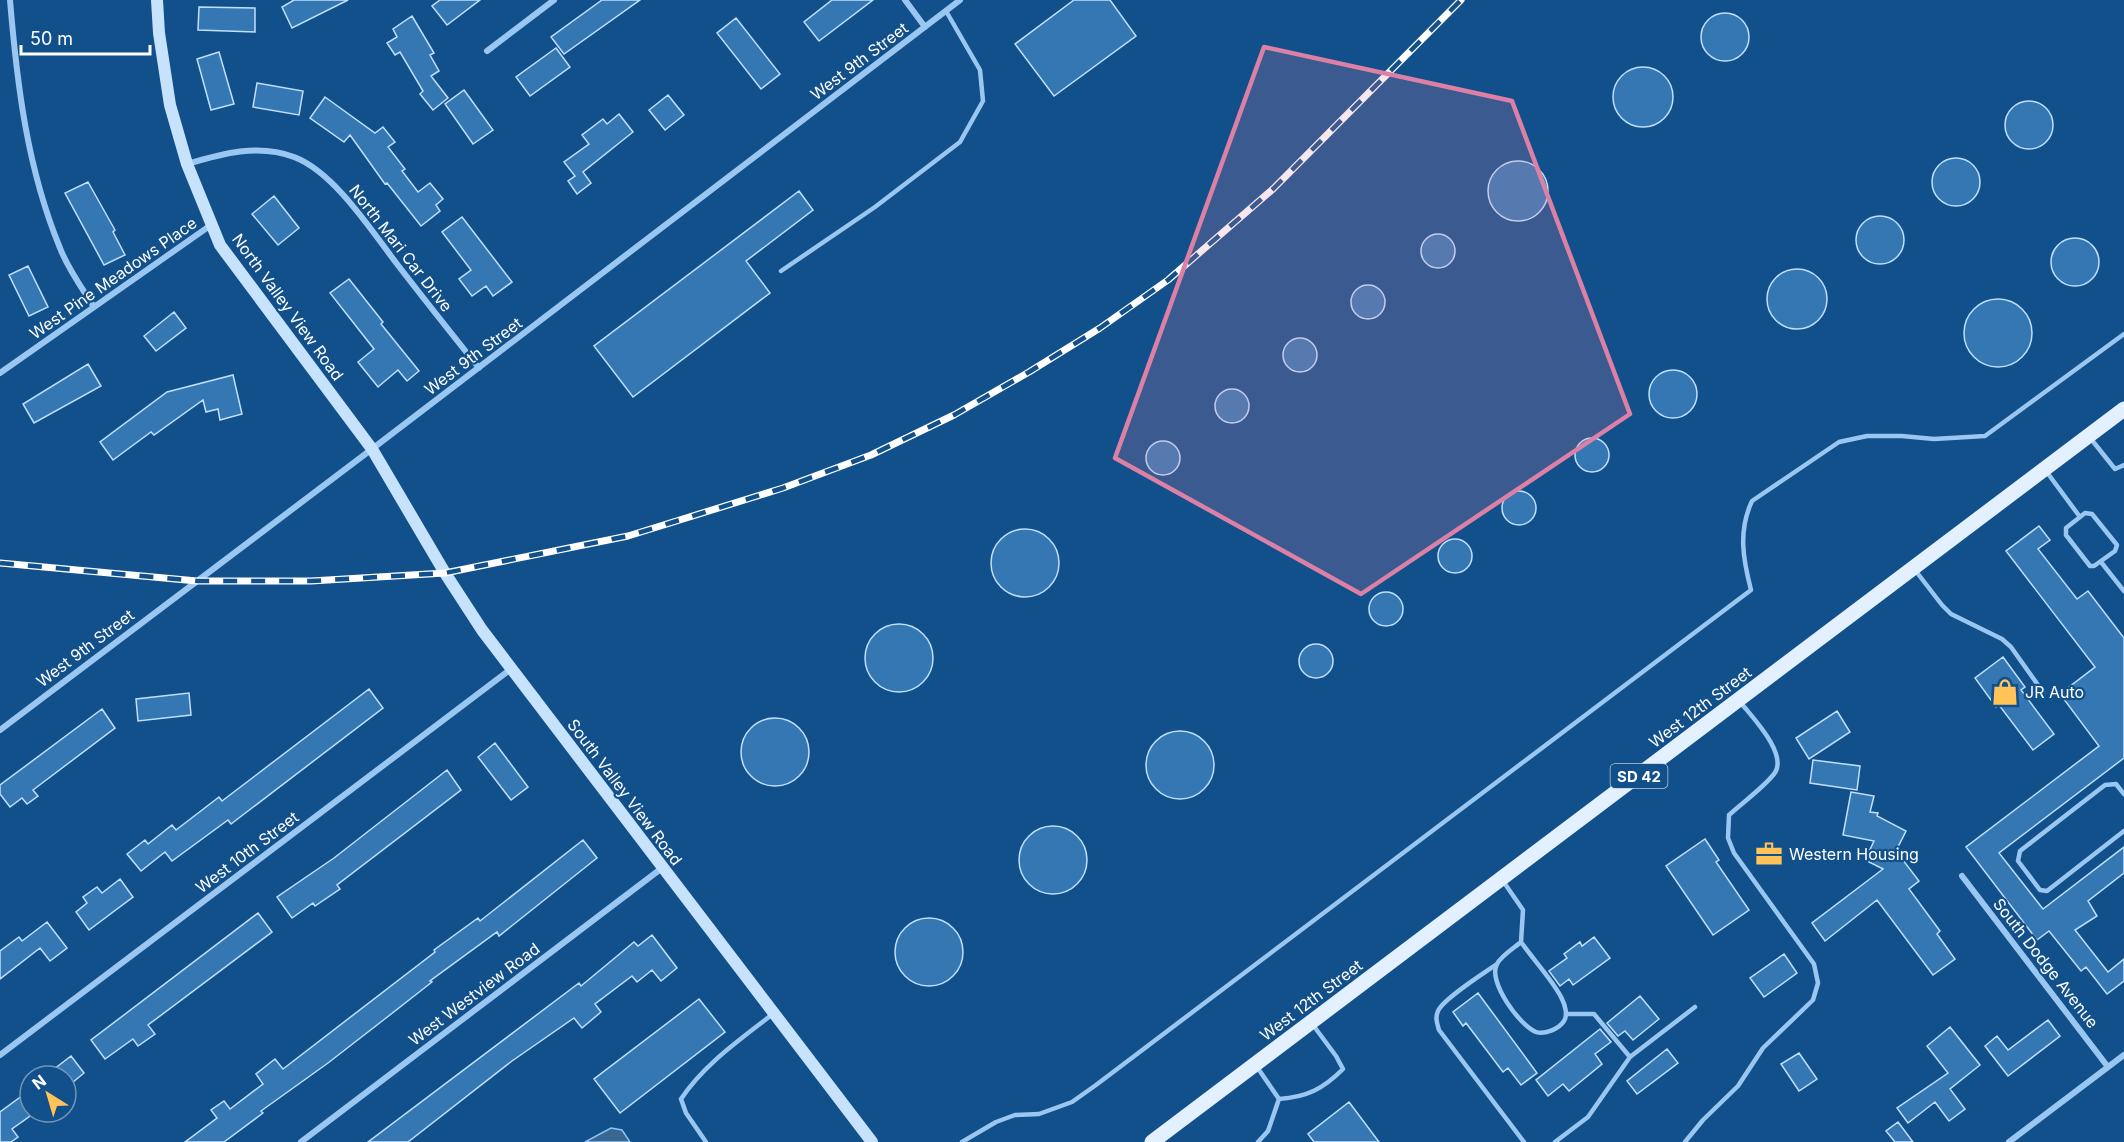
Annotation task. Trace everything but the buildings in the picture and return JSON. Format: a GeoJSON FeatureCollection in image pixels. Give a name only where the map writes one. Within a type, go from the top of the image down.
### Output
{"type":"FeatureCollection","features":[{"type":"Feature","properties":{"kind":"main road","name":"West 12th Street"},"geometry":{"type":"LineString","coordinates":[[1152,1142],[2124,409]]}},
{"type":"Feature","properties":{"kind":"street"},"geometry":{"type":"LineString","coordinates":[[10,0],[20,105],[30,153],[60,248],[94,307]]}},
{"type":"Feature","properties":{"kind":"street","name":"North Valley View Road"},"geometry":{"type":"LineString","coordinates":[[157,0],[164,75],[170,105],[187,164],[220,245],[372,449]]}},
{"type":"Feature","properties":{"kind":"street"},"geometry":{"type":"LineString","coordinates":[[487,51],[554,0]]}},
{"type":"Feature","properties":{"kind":"street"},"geometry":{"type":"LineString","coordinates":[[905,0],[925,27]]}},
{"type":"Feature","properties":{"kind":"street","name":"West 9th Street"},"geometry":{"type":"LineString","coordinates":[[0,730],[960,0]]}},
{"type":"Feature","properties":{"kind":"street","name":"North Mari Car Drive"},"geometry":{"type":"LineString","coordinates":[[187,164],[231,152],[254,150],[294,157],[311,166],[342,192],[478,368]]}},
{"type":"Feature","properties":{"kind":"street","name":"West Pine Meadows Place"},"geometry":{"type":"LineString","coordinates":[[0,373],[211,225]]}},
{"type":"Feature","properties":{"kind":"street","name":"South Valley View Road"},"geometry":{"type":"LineString","coordinates":[[372,449],[445,573],[511,669],[872,1142]]}},
{"type":"Feature","properties":{"kind":"street","name":"West 10th Street"},"geometry":{"type":"LineString","coordinates":[[0,1055],[511,669]]}},
{"type":"Feature","properties":{"kind":"street","name":"West Westview Road"},"geometry":{"type":"LineString","coordinates":[[301,1142],[662,868]]}},
{"type":"Feature","properties":{"kind":"street","name":"South Dodge Avenue"},"geometry":{"type":"LineString","coordinates":[[1962,876],[2108,1067]]}},
{"type":"Feature","properties":{"kind":"street"},"geometry":{"type":"LineString","coordinates":[[2009,1142],[2124,1055]]}},
{"type":"Feature","properties":{"kind":"lane"},"geometry":{"type":"LineString","coordinates":[[781,271],[875,207],[960,142],[983,101],[980,70],[946,11]]}},
{"type":"Feature","properties":{"kind":"lane"},"geometry":{"type":"LineString","coordinates":[[962,1142],[972,1134],[1015,1115],[1039,1114],[1072,1102],[1751,590],[1743,558],[1742,533],[1746,514],[1752,501],[1839,442],[1867,436],[1934,439],[1985,436],[2124,334]]}},
{"type":"Feature","properties":{"kind":"lane"},"geometry":{"type":"LineString","coordinates":[[2088,436],[2115,469],[2124,465]]}},
{"type":"Feature","properties":{"kind":"lane"},"geometry":{"type":"LineString","coordinates":[[2045,469],[2080,517]]}},
{"type":"Feature","properties":{"kind":"lane"},"geometry":{"type":"LineString","coordinates":[[2085,513],[2092,514],[2116,545],[2115,551],[2094,566],[2090,566],[2066,535],[2066,528],[2080,517],[2085,513]]}},
{"type":"Feature","properties":{"kind":"lane"},"geometry":{"type":"LineString","coordinates":[[2101,561],[2124,591]]}},
{"type":"Feature","properties":{"kind":"lane"},"geometry":{"type":"LineString","coordinates":[[1914,568],[1951,614],[2002,639],[2011,647],[2043,692]]}},
{"type":"Feature","properties":{"kind":"lane"},"geometry":{"type":"LineString","coordinates":[[1685,1142],[1738,1086],[1763,1048],[1813,1000],[1818,983],[1815,964],[1734,853],[1728,838],[1729,815],[1775,772],[1777,760],[1773,744],[1739,700]]}},
{"type":"Feature","properties":{"kind":"lane"},"geometry":{"type":"LineString","coordinates":[[2124,794],[2116,784],[2106,785],[2020,851],[2018,861],[2040,890],[2047,891],[2124,831]]}},
{"type":"Feature","properties":{"kind":"lane"},"geometry":{"type":"LineString","coordinates":[[1497,964],[1494,979],[1501,995],[1528,1028],[1538,1033],[1551,1031],[1564,1022],[1566,1014],[1562,998],[1521,942],[1523,910],[1502,879]]}},
{"type":"Feature","properties":{"kind":"lane"},"geometry":{"type":"LineString","coordinates":[[1521,942],[1497,964],[1448,1000],[1438,1010],[1436,1020],[1438,1030],[1524,1142]]}},
{"type":"Feature","properties":{"kind":"lane"},"geometry":{"type":"LineString","coordinates":[[1555,1142],[1588,1117],[1630,1057],[1695,1007]]}},
{"type":"Feature","properties":{"kind":"lane"},"geometry":{"type":"LineString","coordinates":[[706,1142],[686,1113],[681,1099],[692,1082],[774,1013]]}},
{"type":"Feature","properties":{"kind":"lane"},"geometry":{"type":"LineString","coordinates":[[1566,1014],[1594,1014],[1630,1057]]}},
{"type":"Feature","properties":{"kind":"lane"},"geometry":{"type":"LineString","coordinates":[[1279,1100],[1300,1098],[1331,1080],[1343,1069],[1311,1022]]}},
{"type":"Feature","properties":{"kind":"lane"},"geometry":{"type":"LineString","coordinates":[[1255,1065],[1279,1100]]}},
{"type":"Feature","properties":{"kind":"lane"},"geometry":{"type":"LineString","coordinates":[[1259,1142],[1269,1131],[1279,1100]]}},
{"type":"Feature","properties":{"kind":"highlighted area"},"geometry":{"type":"Polygon","coordinates":[[[1264,47],[1512,101],[1630,414],[1361,594],[1115,458],[1264,47]]]}},
{"type":"Feature","properties":{"kind":"water"},"geometry":{"type":"Polygon","coordinates":[[[611,1128],[622,1130],[630,1142],[585,1142],[611,1128]]]}},
{"type":"Feature","properties":{"kind":"railway"},"geometry":{"type":"LineString","coordinates":[[0,563],[197,581],[311,581],[445,573],[628,536],[783,488],[871,455],[954,415],[1029,372],[1100,328],[1168,280],[1273,189],[1461,0]]}},
{"type":"Feature","properties":{"kind":"place","name":"JR Auto"},"geometry":{"type":"Point","coordinates":[2005,692]}},
{"type":"Feature","properties":{"kind":"place","name":"Western Housing"},"geometry":{"type":"Point","coordinates":[1769,854]}}]}
